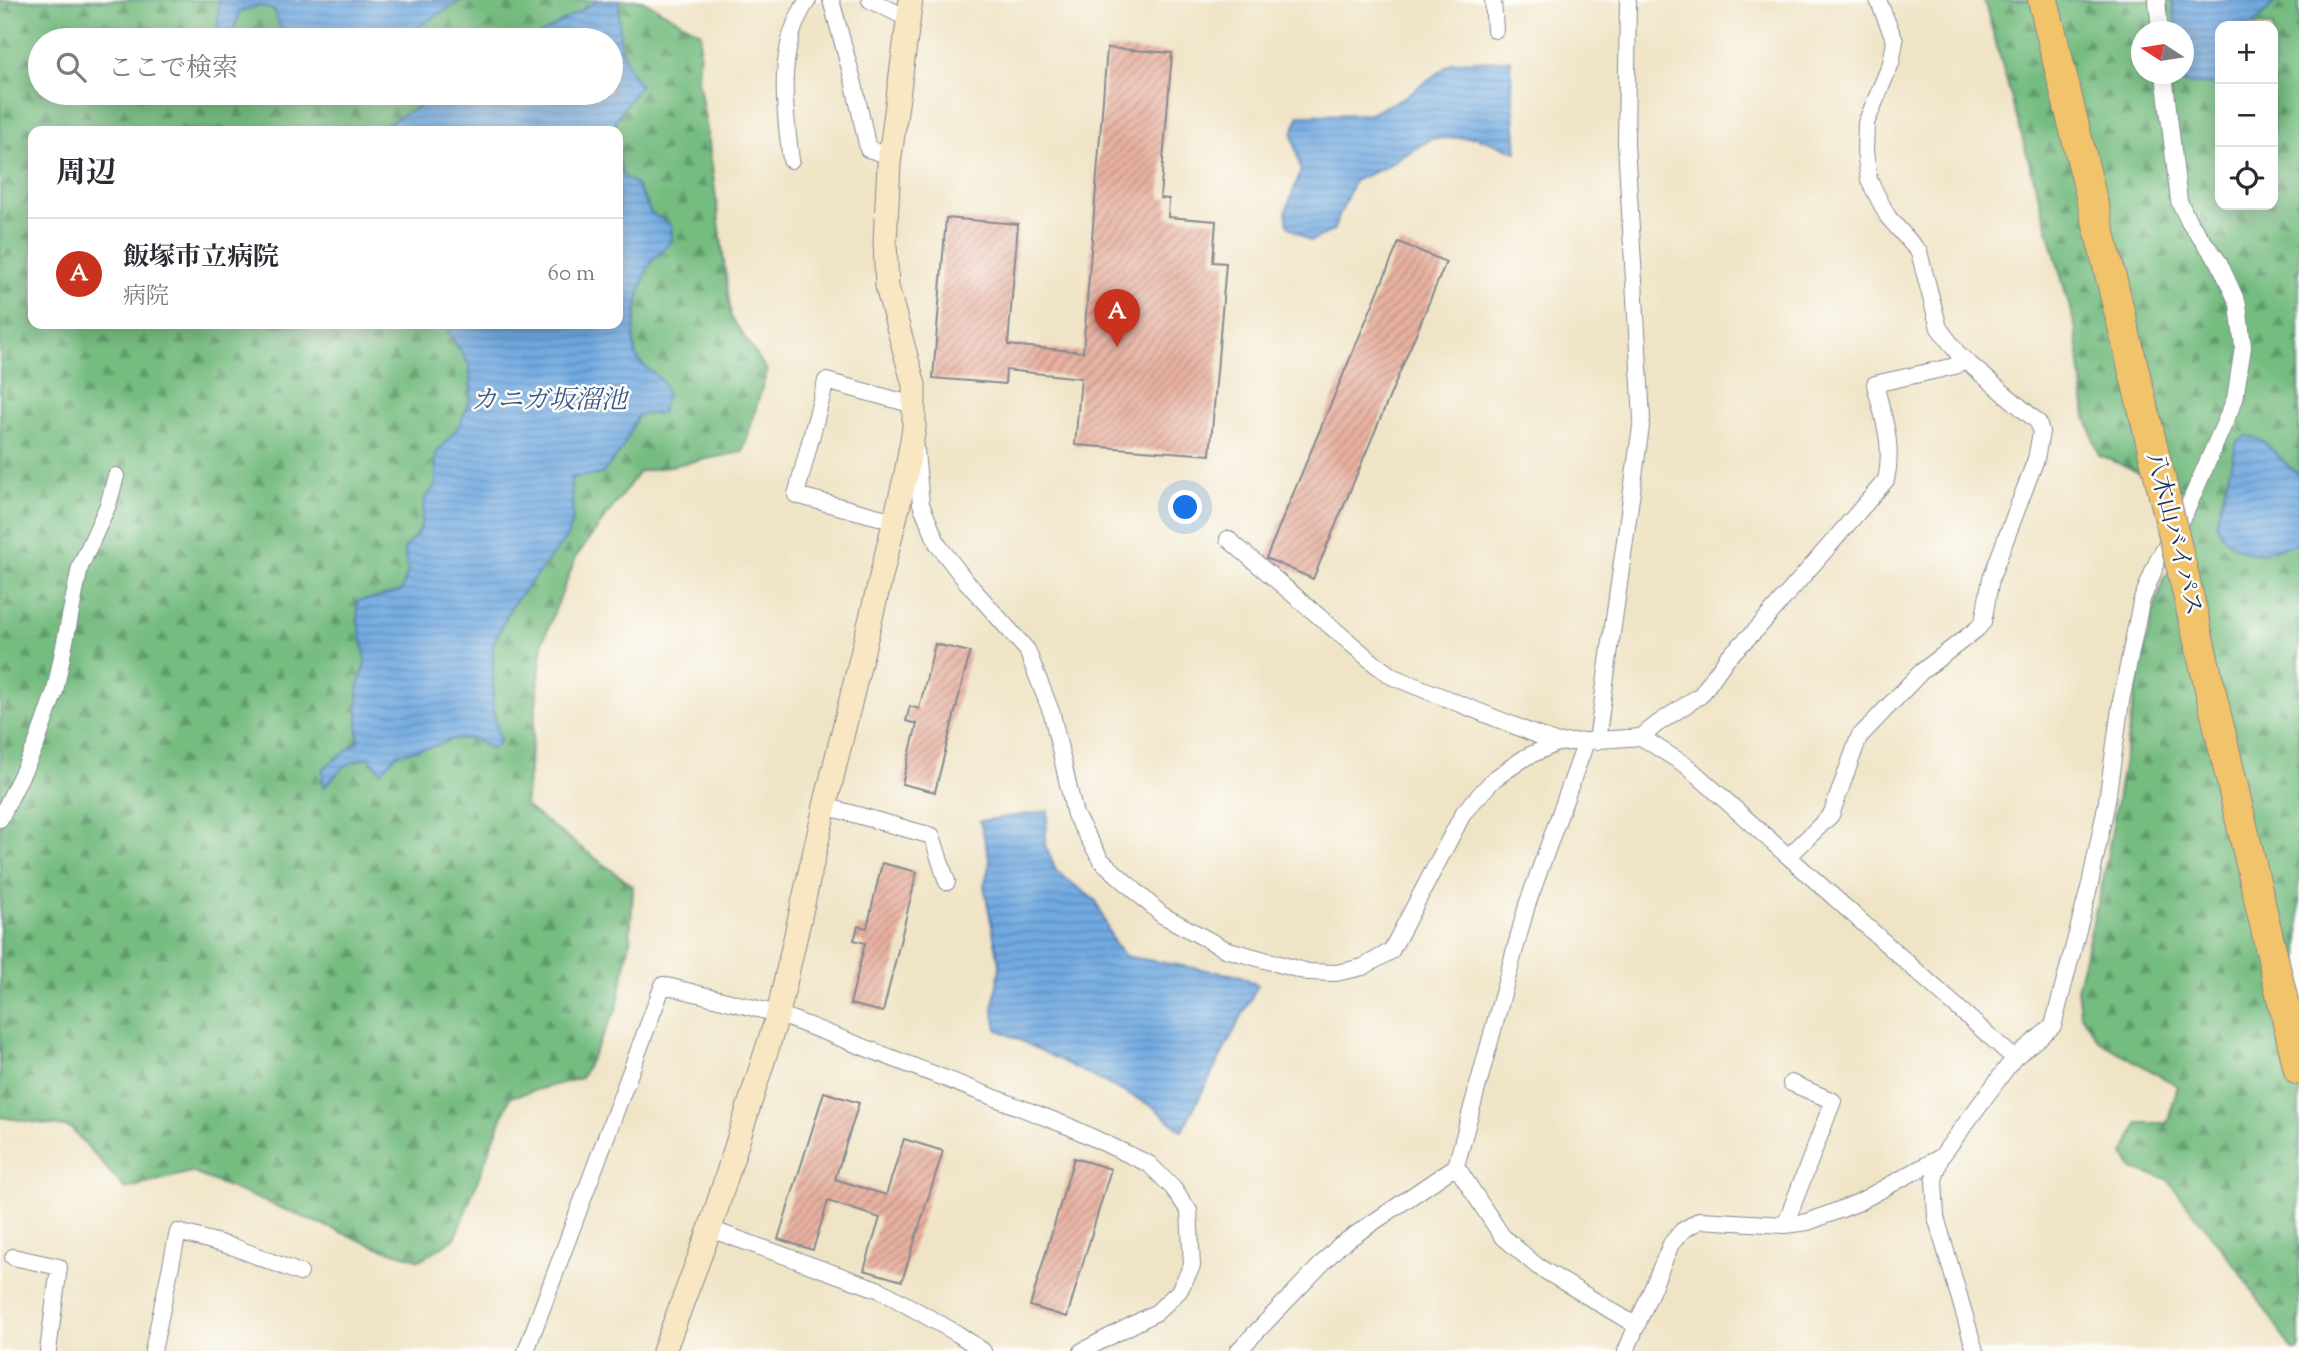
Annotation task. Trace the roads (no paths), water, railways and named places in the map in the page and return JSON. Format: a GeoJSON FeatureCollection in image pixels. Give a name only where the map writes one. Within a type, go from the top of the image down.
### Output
{"type":"FeatureCollection","features":[{"type":"Feature","properties":{"kind":"highway","name":"八木山バイパス"},"geometry":{"type":"LineString","coordinates":[[2043,0],[2183,573],[2299,1070]]}},
{"type":"Feature","properties":{"kind":"street"},"geometry":{"type":"LineString","coordinates":[[791,160],[785,98],[787,60],[790,34],[797,16],[808,0]]}},
{"type":"Feature","properties":{"kind":"street"},"geometry":{"type":"LineString","coordinates":[[831,0],[868,149],[890,156]]}},
{"type":"Feature","properties":{"kind":"street"},"geometry":{"type":"LineString","coordinates":[[870,0],[910,10],[890,156],[885,242],[887,287],[914,385],[914,428],[921,504],[937,545],[1027,650],[1052,715],[1075,815],[1101,860],[1162,915],[1225,949],[1308,972],[1336,973],[1363,967],[1391,951],[1465,812],[1494,779],[1526,757],[1557,743],[1641,737],[1701,695],[1727,658],[1756,629],[1886,480],[1890,460],[1889,443],[1875,384],[1955,366],[1963,359]]}},
{"type":"Feature","properties":{"kind":"street"},"geometry":{"type":"LineString","coordinates":[[1493,0],[1495,30]]}},
{"type":"Feature","properties":{"kind":"street"},"geometry":{"type":"LineString","coordinates":[[1238,1351],[1340,1245],[1456,1166],[1527,905],[1591,742],[1642,419],[1626,143],[1628,0]]}},
{"type":"Feature","properties":{"kind":"street"},"geometry":{"type":"LineString","coordinates":[[1789,856],[1831,815],[1859,737],[1922,672],[1983,622],[1991,578],[2036,459],[2041,432],[2038,422],[1963,359],[1939,328],[1919,252],[1888,217],[1869,180],[1865,152],[1867,123],[1891,63],[1895,41],[1878,0]]}},
{"type":"Feature","properties":{"kind":"street"},"geometry":{"type":"LineString","coordinates":[[2157,0],[2159,21]]}},
{"type":"Feature","properties":{"kind":"street"},"geometry":{"type":"LineString","coordinates":[[1975,1351],[1936,1217],[1934,1180],[1941,1157],[2014,1058],[2053,1026],[2102,825],[2129,657],[2141,601],[2157,562],[2187,509],[2235,399],[2243,347],[2238,304],[2219,262],[2189,222],[2179,201],[2165,84]]}},
{"type":"Feature","properties":{"kind":"street"},"geometry":{"type":"LineString","coordinates":[[894,521],[796,495],[826,381],[914,405]]}},
{"type":"Feature","properties":{"kind":"street"},"geometry":{"type":"LineString","coordinates":[[664,1351],[710,1229],[778,1014],[825,806],[906,474],[914,428]]}},
{"type":"Feature","properties":{"kind":"street"},"geometry":{"type":"LineString","coordinates":[[0,819],[36,745],[55,691],[80,567],[108,505],[116,475]]}},
{"type":"Feature","properties":{"kind":"street"},"geometry":{"type":"LineString","coordinates":[[1228,539],[1393,677],[1557,743]]}},
{"type":"Feature","properties":{"kind":"street"},"geometry":{"type":"LineString","coordinates":[[1641,737],[1687,766],[2014,1058]]}},
{"type":"Feature","properties":{"kind":"street"},"geometry":{"type":"LineString","coordinates":[[825,806],[932,836],[947,882]]}},
{"type":"Feature","properties":{"kind":"street"},"geometry":{"type":"LineString","coordinates":[[526,1351],[663,985],[778,1014],[1068,1126],[1149,1164],[1173,1188],[1189,1211],[1192,1266],[1179,1291],[1157,1312],[1083,1351]]}},
{"type":"Feature","properties":{"kind":"street"},"geometry":{"type":"LineString","coordinates":[[1785,1226],[1833,1101],[1791,1083]]}},
{"type":"Feature","properties":{"kind":"street"},"geometry":{"type":"LineString","coordinates":[[1626,1351],[1671,1244],[1682,1231],[1700,1220],[1785,1226],[1808,1222],[1857,1203],[1941,1157]]}},
{"type":"Feature","properties":{"kind":"street"},"geometry":{"type":"LineString","coordinates":[[1456,1166],[1503,1236],[1537,1266],[1637,1326]]}},
{"type":"Feature","properties":{"kind":"street"},"geometry":{"type":"LineString","coordinates":[[710,1229],[880,1290],[983,1351]]}},
{"type":"Feature","properties":{"kind":"street"},"geometry":{"type":"LineString","coordinates":[[153,1351],[178,1232],[234,1247],[300,1273]]}},
{"type":"Feature","properties":{"kind":"street"},"geometry":{"type":"LineString","coordinates":[[13,1257],[59,1267],[48,1351]]}},
{"type":"Feature","properties":{"kind":"water"},"geometry":{"type":"Polygon","coordinates":[[[218,0],[462,0],[416,28],[281,28],[274,10],[259,6],[240,11],[235,28],[218,28],[218,0]]]}},
{"type":"Feature","properties":{"kind":"water"},"geometry":{"type":"Polygon","coordinates":[[[599,0],[619,0],[620,28],[551,28],[599,0]]]}},
{"type":"Feature","properties":{"kind":"water"},"geometry":{"type":"Polygon","coordinates":[[[2172,0],[2277,0],[2257,21],[2215,21],[2215,85],[2194,84],[2194,21],[2175,21],[2172,0]]]}},
{"type":"Feature","properties":{"kind":"water"},"geometry":{"type":"Polygon","coordinates":[[[623,52],[627,65],[640,85],[616,119],[615,126],[384,126],[420,105],[623,105],[623,52]]]}},
{"type":"Feature","properties":{"kind":"water"},"geometry":{"type":"Polygon","coordinates":[[[1510,60],[1517,152],[1476,137],[1431,139],[1385,167],[1354,181],[1333,231],[1310,241],[1288,226],[1286,211],[1301,170],[1292,134],[1299,115],[1370,114],[1404,97],[1453,62],[1510,60]]]}},
{"type":"Feature","properties":{"kind":"water","name":"カニガ坂溜池"},"geometry":{"type":"Polygon","coordinates":[[[623,176],[636,185],[651,213],[671,225],[672,241],[653,260],[644,279],[634,333],[636,355],[643,365],[662,381],[666,397],[661,413],[638,415],[622,449],[602,474],[571,478],[573,519],[567,537],[511,607],[493,645],[493,709],[500,741],[492,749],[471,738],[453,739],[397,754],[381,772],[369,757],[346,765],[323,788],[323,769],[358,742],[358,688],[366,659],[358,622],[357,601],[401,591],[408,572],[404,549],[420,530],[425,498],[436,485],[436,453],[459,426],[471,397],[470,366],[446,329],[623,329],[623,176]]]}},
{"type":"Feature","properties":{"kind":"water"},"geometry":{"type":"Polygon","coordinates":[[[2246,436],[2269,446],[2299,474],[2299,543],[2265,552],[2248,552],[2230,543],[2218,528],[2216,522],[2237,442],[2246,436]]]}},
{"type":"Feature","properties":{"kind":"water"},"geometry":{"type":"Polygon","coordinates":[[[1048,811],[1045,845],[1056,871],[1096,901],[1114,943],[1125,956],[1241,976],[1258,985],[1182,1131],[1152,1106],[997,1029],[993,1008],[1000,967],[984,886],[990,862],[980,821],[1048,811]]]}},
{"type":"Feature","properties":{"kind":"place","name":"飯塚市立病院"},"geometry":{"type":"Point","coordinates":[1117,347]}}]}
